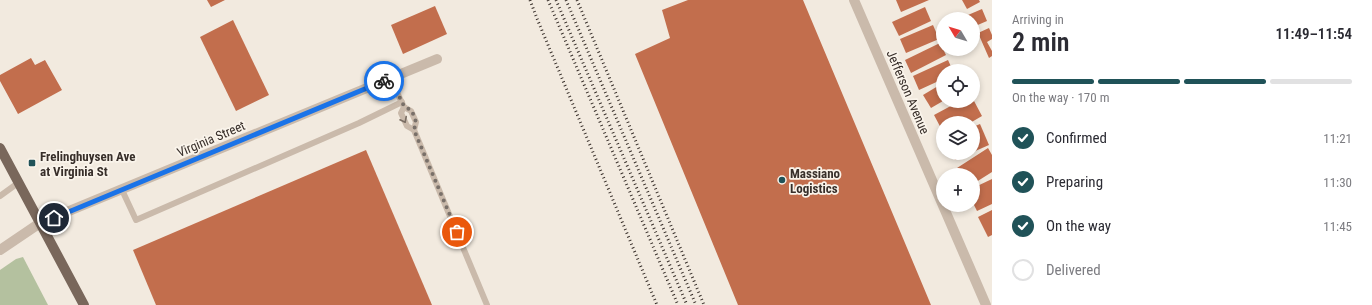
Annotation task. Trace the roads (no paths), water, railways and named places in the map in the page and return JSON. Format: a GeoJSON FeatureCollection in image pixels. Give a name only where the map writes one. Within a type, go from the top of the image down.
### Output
{"type":"FeatureCollection","features":[{"type":"Feature","properties":{"kind":"main road"},"geometry":{"type":"LineString","coordinates":[[0,148],[84,305]]}},
{"type":"Feature","properties":{"kind":"street","name":"Jefferson Avenue"},"geometry":{"type":"LineString","coordinates":[[854,0],[986,305]]}},
{"type":"Feature","properties":{"kind":"street","name":"Virginia Street"},"geometry":{"type":"LineString","coordinates":[[0,250],[40,223],[437,59]]}},
{"type":"Feature","properties":{"kind":"lane"},"geometry":{"type":"LineString","coordinates":[[390,78],[403,104],[412,111],[416,122],[414,130],[487,305]]}},
{"type":"Feature","properties":{"kind":"lane"},"geometry":{"type":"LineString","coordinates":[[403,104],[401,114],[407,126],[414,130]]}},
{"type":"Feature","properties":{"kind":"lane"},"geometry":{"type":"LineString","coordinates":[[122,190],[136,220],[403,104]]}},
{"type":"Feature","properties":{"kind":"lane"},"geometry":{"type":"LineString","coordinates":[[0,196],[18,183]]}},
{"type":"Feature","properties":{"kind":"railway"},"geometry":{"type":"LineString","coordinates":[[530,0],[657,305]]}},
{"type":"Feature","properties":{"kind":"railway"},"geometry":{"type":"LineString","coordinates":[[548,0],[678,305]]}},
{"type":"Feature","properties":{"kind":"railway"},"geometry":{"type":"LineString","coordinates":[[556,0],[687,305]]}},
{"type":"Feature","properties":{"kind":"railway"},"geometry":{"type":"LineString","coordinates":[[566,0],[696,305]]}},
{"type":"Feature","properties":{"kind":"railway"},"geometry":{"type":"LineString","coordinates":[[577,0],[704,305]]}},
{"type":"Feature","properties":{"kind":"place","name":"Frelinghuysen Ave at Virginia St"},"geometry":{"type":"Point","coordinates":[32,163]}},
{"type":"Feature","properties":{"kind":"place","name":"Massiano Logistics"},"geometry":{"type":"Point","coordinates":[782,180]}}]}
